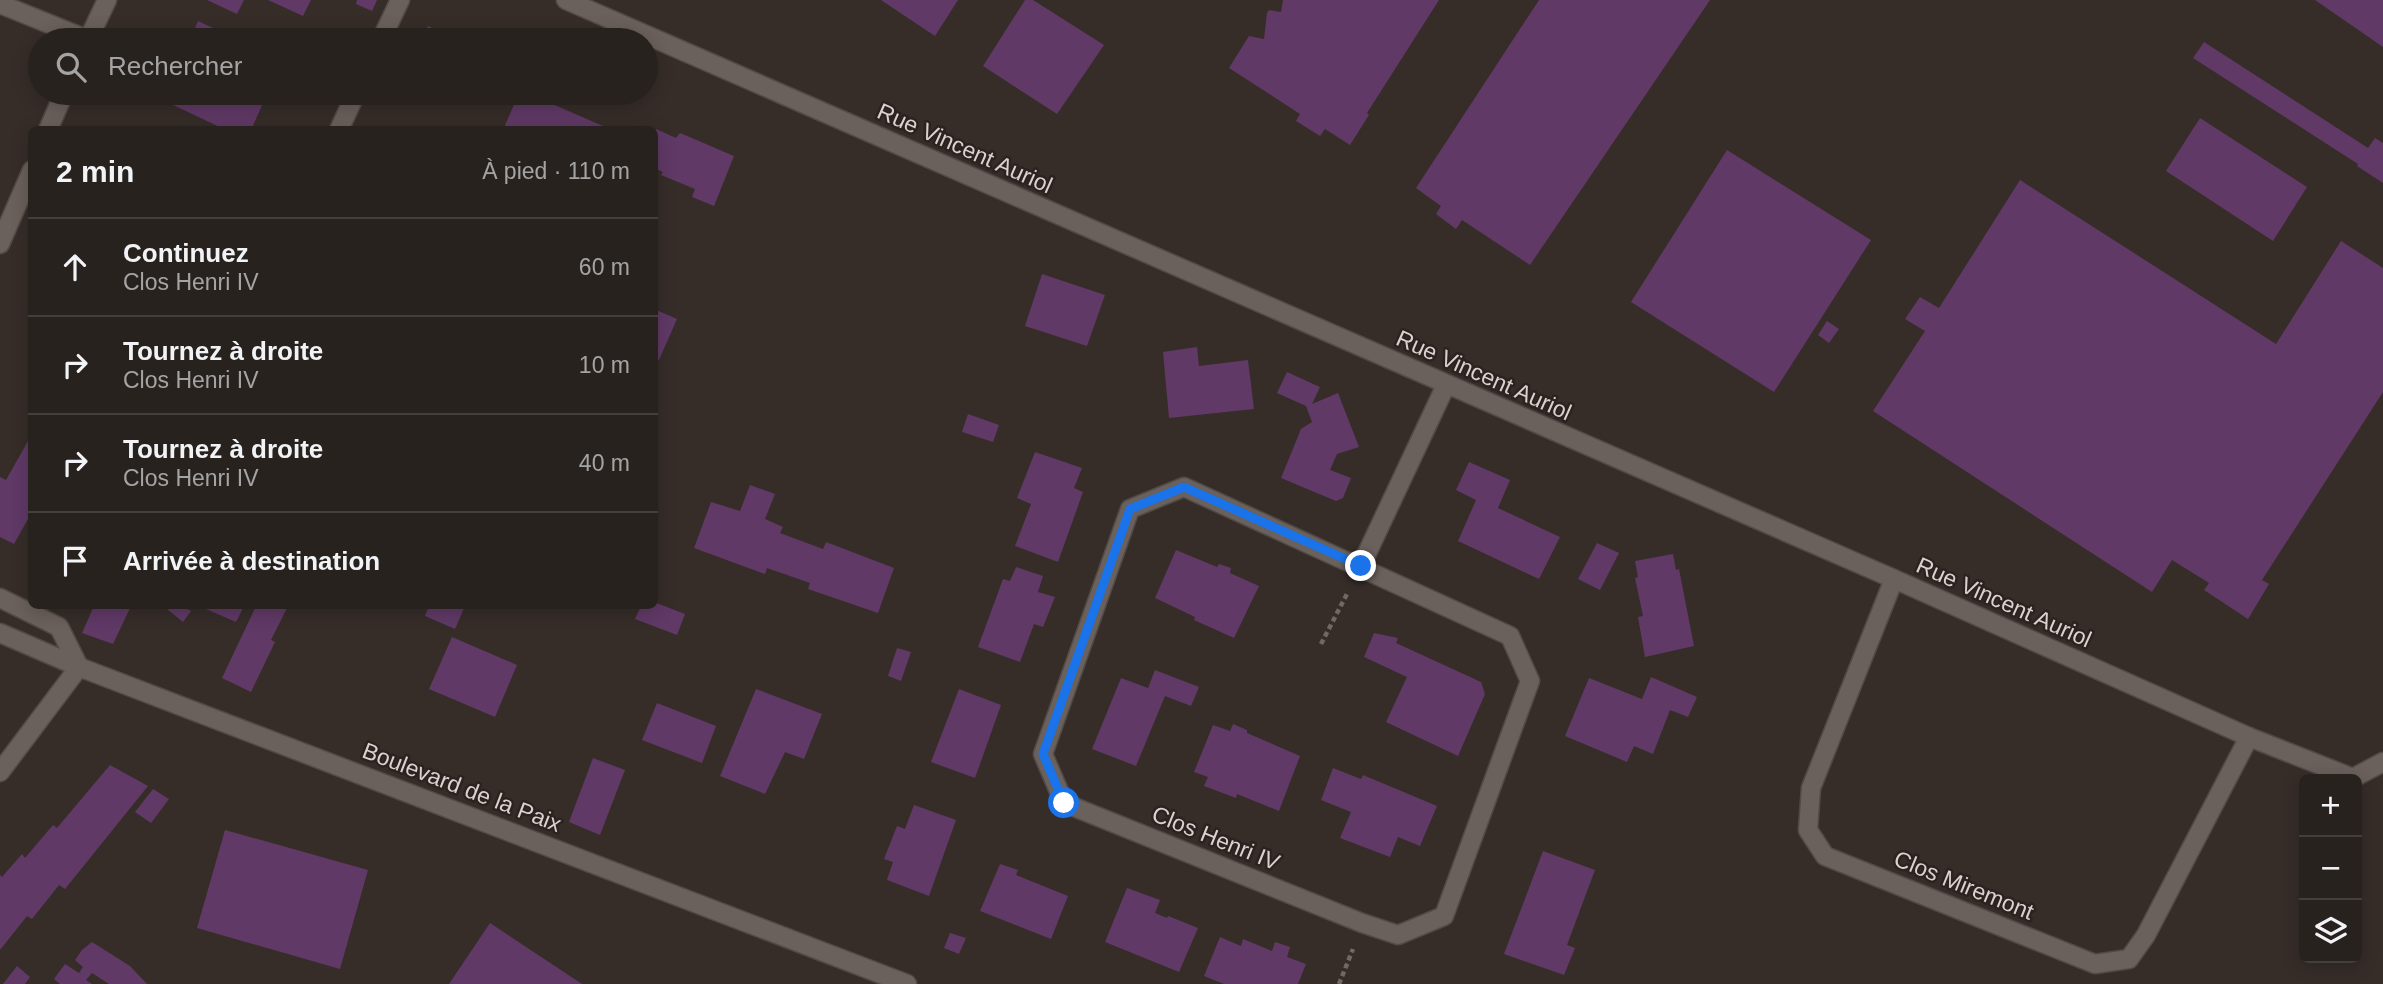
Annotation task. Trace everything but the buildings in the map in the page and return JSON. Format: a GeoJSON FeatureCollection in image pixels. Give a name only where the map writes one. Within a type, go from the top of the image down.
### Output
{"type":"FeatureCollection","features":[{"type":"Feature","properties":{"kind":"street"},"geometry":{"type":"LineString","coordinates":[[94,28],[107,0]]}},
{"type":"Feature","properties":{"kind":"street"},"geometry":{"type":"LineString","coordinates":[[387,28],[400,0]]}},
{"type":"Feature","properties":{"kind":"street","name":"Rue Vincent Auriol"},"geometry":{"type":"LineString","coordinates":[[566,0],[630,28]]}},
{"type":"Feature","properties":{"kind":"street"},"geometry":{"type":"LineString","coordinates":[[0,4],[59,28]]}},
{"type":"Feature","properties":{"kind":"street","name":"Rue Vincent Auriol"},"geometry":{"type":"LineString","coordinates":[[658,40],[1894,579],[2249,737],[2353,778],[2383,762]]}},
{"type":"Feature","properties":{"kind":"street"},"geometry":{"type":"LineString","coordinates":[[50,126],[59,105]]}},
{"type":"Feature","properties":{"kind":"street"},"geometry":{"type":"LineString","coordinates":[[341,126],[350,105]]}},
{"type":"Feature","properties":{"kind":"street"},"geometry":{"type":"LineString","coordinates":[[0,244],[28,179]]}},
{"type":"Feature","properties":{"kind":"street"},"geometry":{"type":"LineString","coordinates":[[1361,566],[1446,386]]}},
{"type":"Feature","properties":{"kind":"street","name":"Clos Henri IV"},"geometry":{"type":"LineString","coordinates":[[1184,487],[1361,566],[1510,636],[1530,681],[1444,916],[1398,935],[1064,803],[1043,754],[1130,509],[1184,487]]}},
{"type":"Feature","properties":{"kind":"street","name":"Clos Miremont"},"geometry":{"type":"LineString","coordinates":[[1894,579],[1811,788],[1808,830],[1825,856],[2095,964],[2129,959],[2146,935],[2249,737]]}},
{"type":"Feature","properties":{"kind":"street"},"geometry":{"type":"LineString","coordinates":[[0,598],[59,627],[79,667],[0,772]]}},
{"type":"Feature","properties":{"kind":"street","name":"Boulevard de la Paix"},"geometry":{"type":"LineString","coordinates":[[0,633],[79,667],[907,984]]}},
{"type":"Feature","properties":{"kind":"path"},"geometry":{"type":"LineString","coordinates":[[1321,644],[1361,566]]}},
{"type":"Feature","properties":{"kind":"path"},"geometry":{"type":"LineString","coordinates":[[1339,984],[1362,923]]}},
{"type":"Feature","properties":{"kind":"route"},"geometry":{"type":"LineString","coordinates":[[1064,803],[1043,754],[1130,509],[1184,487],[1361,566]]}}]}
